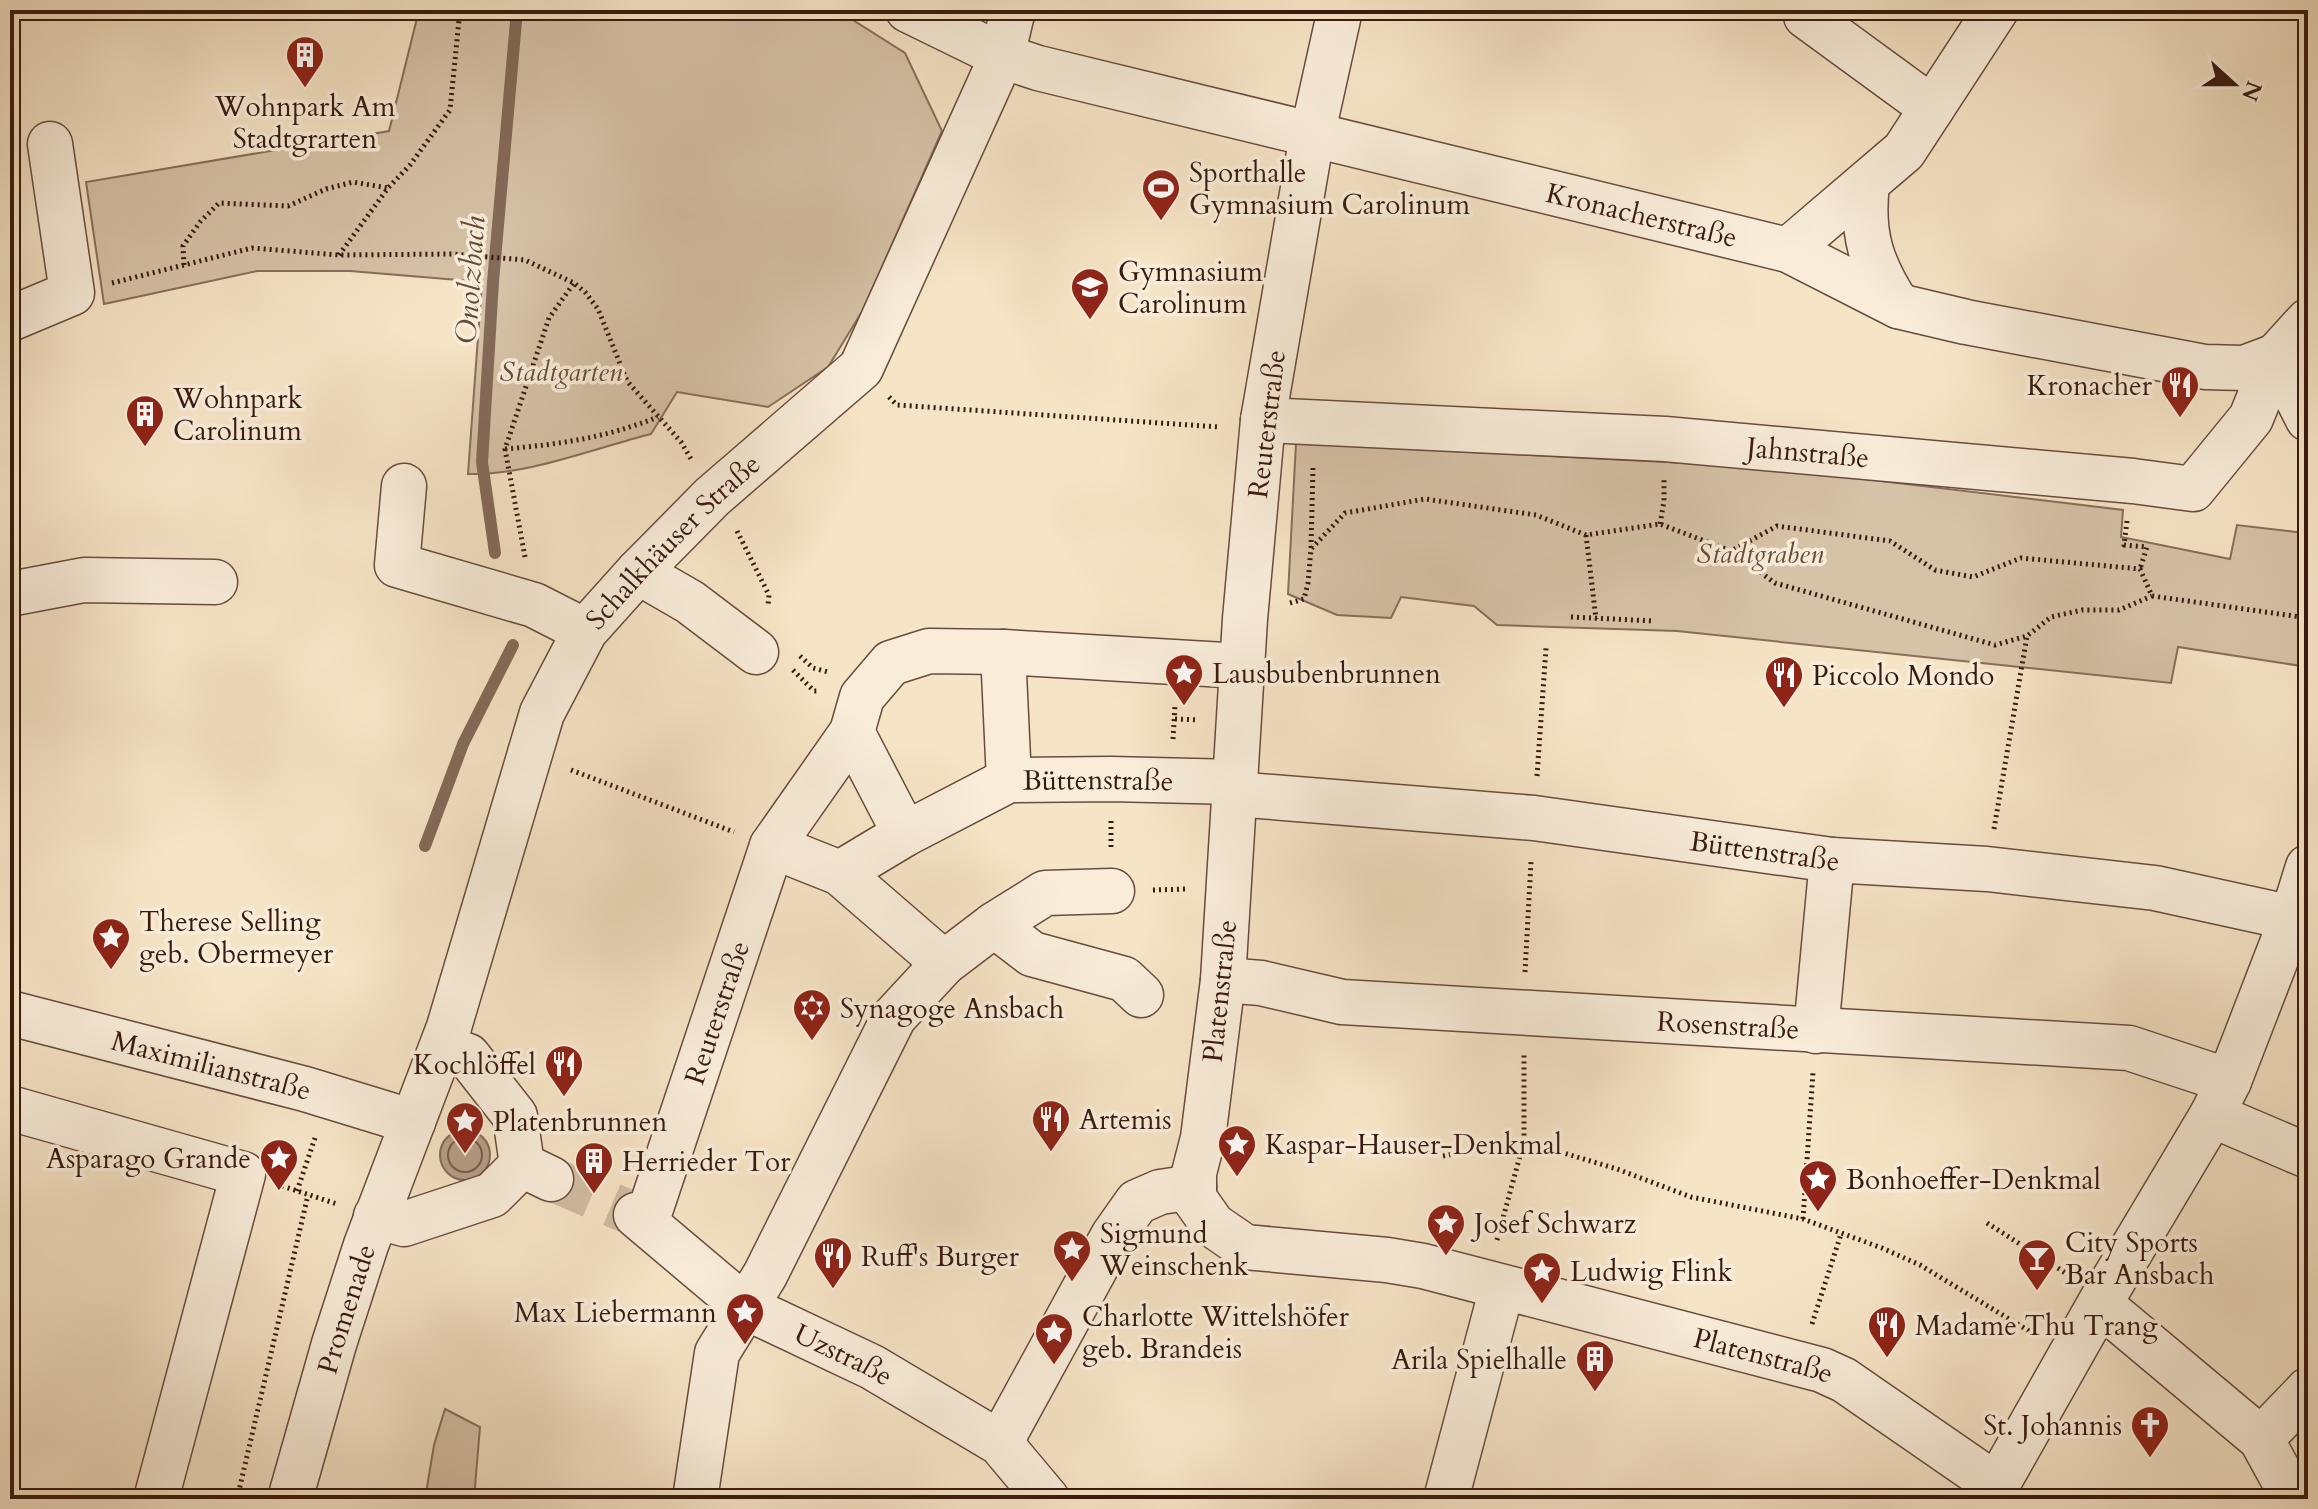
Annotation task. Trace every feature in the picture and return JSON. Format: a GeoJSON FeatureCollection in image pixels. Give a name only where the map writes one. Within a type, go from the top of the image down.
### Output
{"type":"FeatureCollection","features":[{"type":"Feature","properties":{"kind":"street","name":"Kronacherstraße"},"geometry":{"type":"LineString","coordinates":[[908,10],[1002,56],[1084,80],[1788,250],[1898,306],[1966,322],[2205,367],[2244,368],[2276,356]]}},
{"type":"Feature","properties":{"kind":"street","name":"Schalkhäuser Straße"},"geometry":{"type":"LineString","coordinates":[[413,1122],[449,1027],[542,713],[585,631],[712,497],[861,368],[1002,56],[1013,10]]}},
{"type":"Feature","properties":{"kind":"street","name":"Reuterstraße"},"geometry":{"type":"LineString","coordinates":[[1235,788],[1242,666],[1246,424],[1340,10]]}},
{"type":"Feature","properties":{"kind":"street"},"geometry":{"type":"LineString","coordinates":[[1788,250],[1904,151],[1996,10]]}},
{"type":"Feature","properties":{"kind":"street"},"geometry":{"type":"LineString","coordinates":[[1806,16],[1932,108]]}},
{"type":"Feature","properties":{"kind":"street"},"geometry":{"type":"LineString","coordinates":[[10,319],[72,293],[50,144]]}},
{"type":"Feature","properties":{"kind":"street"},"geometry":{"type":"LineString","coordinates":[[1867,184],[1863,214],[1868,245],[1879,277],[1898,306]]}},
{"type":"Feature","properties":{"kind":"street"},"geometry":{"type":"LineString","coordinates":[[2308,321],[2276,356],[2308,419]]}},
{"type":"Feature","properties":{"kind":"street","name":"Jahnstraße"},"geometry":{"type":"LineString","coordinates":[[1246,424],[1665,439],[2193,489],[2251,418],[2276,356]]}},
{"type":"Feature","properties":{"kind":"street"},"geometry":{"type":"LineString","coordinates":[[404,486],[397,565],[534,605],[585,631]]}},
{"type":"Feature","properties":{"kind":"street"},"geometry":{"type":"LineString","coordinates":[[638,572],[775,650]]}},
{"type":"Feature","properties":{"kind":"street"},"geometry":{"type":"LineString","coordinates":[[10,594],[84,580],[215,582]]}},
{"type":"Feature","properties":{"kind":"street","name":"Reuterstraße"},"geometry":{"type":"LineString","coordinates":[[641,1219],[772,846],[891,663],[929,651],[1003,652],[1242,666]]}},
{"type":"Feature","properties":{"kind":"street"},"geometry":{"type":"LineString","coordinates":[[1003,652],[1009,780]]}},
{"type":"Feature","properties":{"kind":"street"},"geometry":{"type":"LineString","coordinates":[[857,714],[905,834]]}},
{"type":"Feature","properties":{"kind":"street","name":"Büttenstraße"},"geometry":{"type":"LineString","coordinates":[[840,873],[905,834],[1009,780],[1171,780],[1534,818],[1832,860],[1987,869],[2155,888],[2292,918]]}},
{"type":"Feature","properties":{"kind":"street","name":"Platenstraße"},"geometry":{"type":"LineString","coordinates":[[1235,788],[1223,980],[1194,1187],[1194,1198],[1213,1225],[1245,1247],[1423,1266],[1822,1370],[1844,1380],[1992,1492]]}},
{"type":"Feature","properties":{"kind":"street"},"geometry":{"type":"LineString","coordinates":[[772,846],[840,873],[944,963]]}},
{"type":"Feature","properties":{"kind":"street"},"geometry":{"type":"LineString","coordinates":[[1816,1031],[1832,860]]}},
{"type":"Feature","properties":{"kind":"street"},"geometry":{"type":"LineString","coordinates":[[1992,1492],[2221,1098],[2292,918],[2308,867]]}},
{"type":"Feature","properties":{"kind":"street"},"geometry":{"type":"LineString","coordinates":[[695,1499],[717,1353],[765,1275],[894,1017],[944,963],[994,925],[1045,893],[1112,891]]}},
{"type":"Feature","properties":{"kind":"street"},"geometry":{"type":"LineString","coordinates":[[994,925],[1032,954],[1124,979],[1141,995]]}},
{"type":"Feature","properties":{"kind":"street","name":"Rosenstraße"},"geometry":{"type":"LineString","coordinates":[[1223,980],[1261,983],[1342,1002],[2129,1048],[2221,1098],[2308,1156]]}},
{"type":"Feature","properties":{"kind":"street","name":"Maximilianstraße"},"geometry":{"type":"LineString","coordinates":[[10,1013],[328,1096],[413,1122]]}},
{"type":"Feature","properties":{"kind":"street"},"geometry":{"type":"LineString","coordinates":[[376,1216],[404,1224],[492,1195],[537,1172],[515,1116],[468,1056],[460,1053]]}},
{"type":"Feature","properties":{"kind":"street"},"geometry":{"type":"LineString","coordinates":[[10,1108],[243,1174],[156,1499]]}},
{"type":"Feature","properties":{"kind":"street","name":"Promenade"},"geometry":{"type":"LineString","coordinates":[[290,1499],[334,1344],[376,1216],[413,1122]]}},
{"type":"Feature","properties":{"kind":"street"},"geometry":{"type":"LineString","coordinates":[[1000,1443],[1113,1236],[1137,1202],[1160,1192],[1194,1187]]}},
{"type":"Feature","properties":{"kind":"street","name":"Uzstraße"},"geometry":{"type":"LineString","coordinates":[[641,1219],[745,1307],[872,1367],[1000,1443],[1047,1499]]}},
{"type":"Feature","properties":{"kind":"street"},"geometry":{"type":"LineString","coordinates":[[1446,1499],[1494,1286]]}},
{"type":"Feature","properties":{"kind":"street"},"geometry":{"type":"LineString","coordinates":[[2102,1300],[2261,1439],[2294,1499]]}},
{"type":"Feature","properties":{"kind":"street"},"geometry":{"type":"LineString","coordinates":[[2261,1439],[2308,1390]]}},
{"type":"Feature","properties":{"kind":"path"},"geometry":{"type":"LineString","coordinates":[[306,10],[334,15]]}},
{"type":"Feature","properties":{"kind":"path"},"geometry":{"type":"LineString","coordinates":[[339,255],[450,110],[460,10]]}},
{"type":"Feature","properties":{"kind":"path"},"geometry":{"type":"LineString","coordinates":[[184,265],[183,246],[219,203],[288,206],[326,189],[353,182],[388,188]]}},
{"type":"Feature","properties":{"kind":"path"},"geometry":{"type":"LineString","coordinates":[[72,293],[252,248],[339,255],[452,254],[525,260],[574,283],[598,309],[627,381],[681,442],[712,497],[726,509],[774,605]]}},
{"type":"Feature","properties":{"kind":"path"},"geometry":{"type":"LineString","coordinates":[[534,605],[505,449],[549,318],[574,283]]}},
{"type":"Feature","properties":{"kind":"path"},"geometry":{"type":"LineString","coordinates":[[897,405],[1246,424]]}},
{"type":"Feature","properties":{"kind":"path"},"geometry":{"type":"LineString","coordinates":[[505,449],[574,443],[622,431],[658,417]]}},
{"type":"Feature","properties":{"kind":"path"},"geometry":{"type":"LineString","coordinates":[[1304,599],[1311,549],[1314,451]]}},
{"type":"Feature","properties":{"kind":"path"},"geometry":{"type":"LineString","coordinates":[[1311,549],[1345,513],[1425,499],[1536,515],[1586,535],[1660,524],[1731,551],[1775,583],[1995,645],[2027,636],[2051,617],[2082,610],[2119,610],[2152,596],[2308,618]]}},
{"type":"Feature","properties":{"kind":"path"},"geometry":{"type":"LineString","coordinates":[[1660,524],[1664,501]]}},
{"type":"Feature","properties":{"kind":"path"},"geometry":{"type":"LineString","coordinates":[[1731,551],[1777,526],[1890,541],[1935,570],[1973,577],[2021,558],[2140,569]]}},
{"type":"Feature","properties":{"kind":"path"},"geometry":{"type":"LineString","coordinates":[[1586,535],[1596,619]]}},
{"type":"Feature","properties":{"kind":"path"},"geometry":{"type":"LineString","coordinates":[[2124,545],[2147,547],[2140,569],[2152,596]]}},
{"type":"Feature","properties":{"kind":"path"},"geometry":{"type":"LineString","coordinates":[[767,609],[769,595]]}},
{"type":"Feature","properties":{"kind":"path"},"geometry":{"type":"LineString","coordinates":[[1571,617],[1654,621]]}},
{"type":"Feature","properties":{"kind":"path"},"geometry":{"type":"LineString","coordinates":[[1987,869],[2027,636]]}},
{"type":"Feature","properties":{"kind":"path"},"geometry":{"type":"LineString","coordinates":[[1534,818],[1546,648]]}},
{"type":"Feature","properties":{"kind":"path"},"geometry":{"type":"LineString","coordinates":[[775,650],[813,668],[848,676],[857,714]]}},
{"type":"Feature","properties":{"kind":"path"},"geometry":{"type":"LineString","coordinates":[[1171,780],[1176,691]]}},
{"type":"Feature","properties":{"kind":"path"},"geometry":{"type":"LineString","coordinates":[[1175,719],[1208,721]]}},
{"type":"Feature","properties":{"kind":"path"},"geometry":{"type":"LineString","coordinates":[[530,753],[772,846]]}},
{"type":"Feature","properties":{"kind":"path"},"geometry":{"type":"LineString","coordinates":[[1111,779],[1112,891],[1201,888]]}},
{"type":"Feature","properties":{"kind":"path"},"geometry":{"type":"LineString","coordinates":[[1494,1286],[1524,1141],[1523,1013],[1530,877]]}},
{"type":"Feature","properties":{"kind":"path"},"geometry":{"type":"LineString","coordinates":[[1803,1219],[1816,1031]]}},
{"type":"Feature","properties":{"kind":"path"},"geometry":{"type":"LineString","coordinates":[[297,1191],[328,1096]]}},
{"type":"Feature","properties":{"kind":"path"},"geometry":{"type":"LineString","coordinates":[[1443,1156],[1524,1141],[1617,1169],[1691,1197],[1803,1219],[1920,1265],[2068,1358]]}},
{"type":"Feature","properties":{"kind":"path"},"geometry":{"type":"LineString","coordinates":[[243,1174],[376,1216]]}},
{"type":"Feature","properties":{"kind":"path"},"geometry":{"type":"LineString","coordinates":[[237,1499],[308,1195]]}},
{"type":"Feature","properties":{"kind":"path"},"geometry":{"type":"LineString","coordinates":[[1987,1223],[2102,1300]]}},
{"type":"Feature","properties":{"kind":"path"},"geometry":{"type":"LineString","coordinates":[[1799,1364],[1841,1234]]}},
{"type":"Feature","properties":{"kind":"green space","name":"Stadtgarten"},"geometry":{"type":"Polygon","coordinates":[[[419,10],[837,10],[905,53],[942,131],[863,310],[828,367],[768,407],[677,392],[651,434],[536,466],[468,474],[482,282],[350,271],[257,271],[104,304],[86,182],[389,131],[419,10]]]}},
{"type":"Feature","properties":{"kind":"green space","name":"Stadtgraben"},"geometry":{"type":"Polygon","coordinates":[[[1296,443],[1764,467],[2123,510],[2121,537],[2230,559],[2237,525],[2304,533],[2308,535],[2308,667],[2178,647],[2171,683],[1677,631],[1497,625],[1474,606],[1401,597],[1391,618],[1337,615],[1288,594],[1296,443]]]}},
{"type":"Feature","properties":{"kind":"green space"},"geometry":{"type":"Polygon","coordinates":[[[445,1409],[480,1427],[474,1499],[425,1499],[434,1445],[445,1409]]]}},
{"type":"Feature","properties":{"kind":"water","name":"Platenbrunnen"},"geometry":{"type":"Polygon","coordinates":[[[465,1130],[483,1137],[490,1155],[483,1173],[465,1180],[447,1173],[440,1155],[447,1137],[465,1130]]]}},
{"type":"Feature","properties":{"kind":"waterway","name":"Onolzbach"},"geometry":{"type":"LineString","coordinates":[[495,553],[482,462],[493,282],[517,10]]}},
{"type":"Feature","properties":{"kind":"waterway","name":"Onolzbach"},"geometry":{"type":"LineString","coordinates":[[425,846],[463,744],[513,645]]}},
{"type":"Feature","properties":{"kind":"tunnel"},"geometry":{"type":"LineString","coordinates":[[551,1179],[636,1215]]}},
{"type":"Feature","properties":{"kind":"place","name":"Wohnpark Am Stadtgrarten"},"geometry":{"type":"Point","coordinates":[305,89]}},
{"type":"Feature","properties":{"kind":"place","name":"Sporthalle Gymnasium Carolinum"},"geometry":{"type":"Point","coordinates":[1161,222]}},
{"type":"Feature","properties":{"kind":"place","name":"Gymnasium Carolinum"},"geometry":{"type":"Point","coordinates":[1090,321]}},
{"type":"Feature","properties":{"kind":"place","name":"Kronacher"},"geometry":{"type":"Point","coordinates":[2180,419]}},
{"type":"Feature","properties":{"kind":"place","name":"Wohnpark Carolinum"},"geometry":{"type":"Point","coordinates":[145,448]}},
{"type":"Feature","properties":{"kind":"place","name":"Lausbubenbrunnen"},"geometry":{"type":"Point","coordinates":[1184,707]}},
{"type":"Feature","properties":{"kind":"place","name":"Piccolo Mondo"},"geometry":{"type":"Point","coordinates":[1784,709]}},
{"type":"Feature","properties":{"kind":"place","name":"Therese Selling geb. Obermeyer"},"geometry":{"type":"Point","coordinates":[111,971]}},
{"type":"Feature","properties":{"kind":"place","name":"Synagoge Ansbach"},"geometry":{"type":"Point","coordinates":[812,1042]}},
{"type":"Feature","properties":{"kind":"place","name":"Kochlöffel"},"geometry":{"type":"Point","coordinates":[564,1098]}},
{"type":"Feature","properties":{"kind":"place","name":"Artemis"},"geometry":{"type":"Point","coordinates":[1051,1153]}},
{"type":"Feature","properties":{"kind":"place","name":"Platenbrunnen"},"geometry":{"type":"Point","coordinates":[465,1155]}},
{"type":"Feature","properties":{"kind":"place","name":"Kaspar-Hauser-Denkmal"},"geometry":{"type":"Point","coordinates":[1237,1178]}},
{"type":"Feature","properties":{"kind":"place","name":"Asparago Grande"},"geometry":{"type":"Point","coordinates":[279,1192]}},
{"type":"Feature","properties":{"kind":"place","name":"Herrieder Tor"},"geometry":{"type":"Point","coordinates":[594,1195]}},
{"type":"Feature","properties":{"kind":"place","name":"Bonhoeffer-Denkmal"},"geometry":{"type":"Point","coordinates":[1818,1213]}},
{"type":"Feature","properties":{"kind":"place","name":"Josef Schwarz"},"geometry":{"type":"Point","coordinates":[1446,1257]}},
{"type":"Feature","properties":{"kind":"place","name":"Sigmund Weinschenk"},"geometry":{"type":"Point","coordinates":[1072,1283]}},
{"type":"Feature","properties":{"kind":"place","name":"Ruff's Burger"},"geometry":{"type":"Point","coordinates":[833,1290]}},
{"type":"Feature","properties":{"kind":"place","name":"City Sports Bar Ansbach"},"geometry":{"type":"Point","coordinates":[2037,1292]}},
{"type":"Feature","properties":{"kind":"place","name":"Ludwig Flink"},"geometry":{"type":"Point","coordinates":[1542,1305]}},
{"type":"Feature","properties":{"kind":"place","name":"Max Liebermann"},"geometry":{"type":"Point","coordinates":[745,1346]}},
{"type":"Feature","properties":{"kind":"place","name":"Madame Thu Trang"},"geometry":{"type":"Point","coordinates":[1887,1359]}},
{"type":"Feature","properties":{"kind":"place","name":"Charlotte Wittelshöfer geb. Brandeis"},"geometry":{"type":"Point","coordinates":[1054,1366]}},
{"type":"Feature","properties":{"kind":"place","name":"Arila Spielhalle"},"geometry":{"type":"Point","coordinates":[1595,1393]}},
{"type":"Feature","properties":{"kind":"place","name":"St. Johannis"},"geometry":{"type":"Point","coordinates":[2150,1459]}}]}
